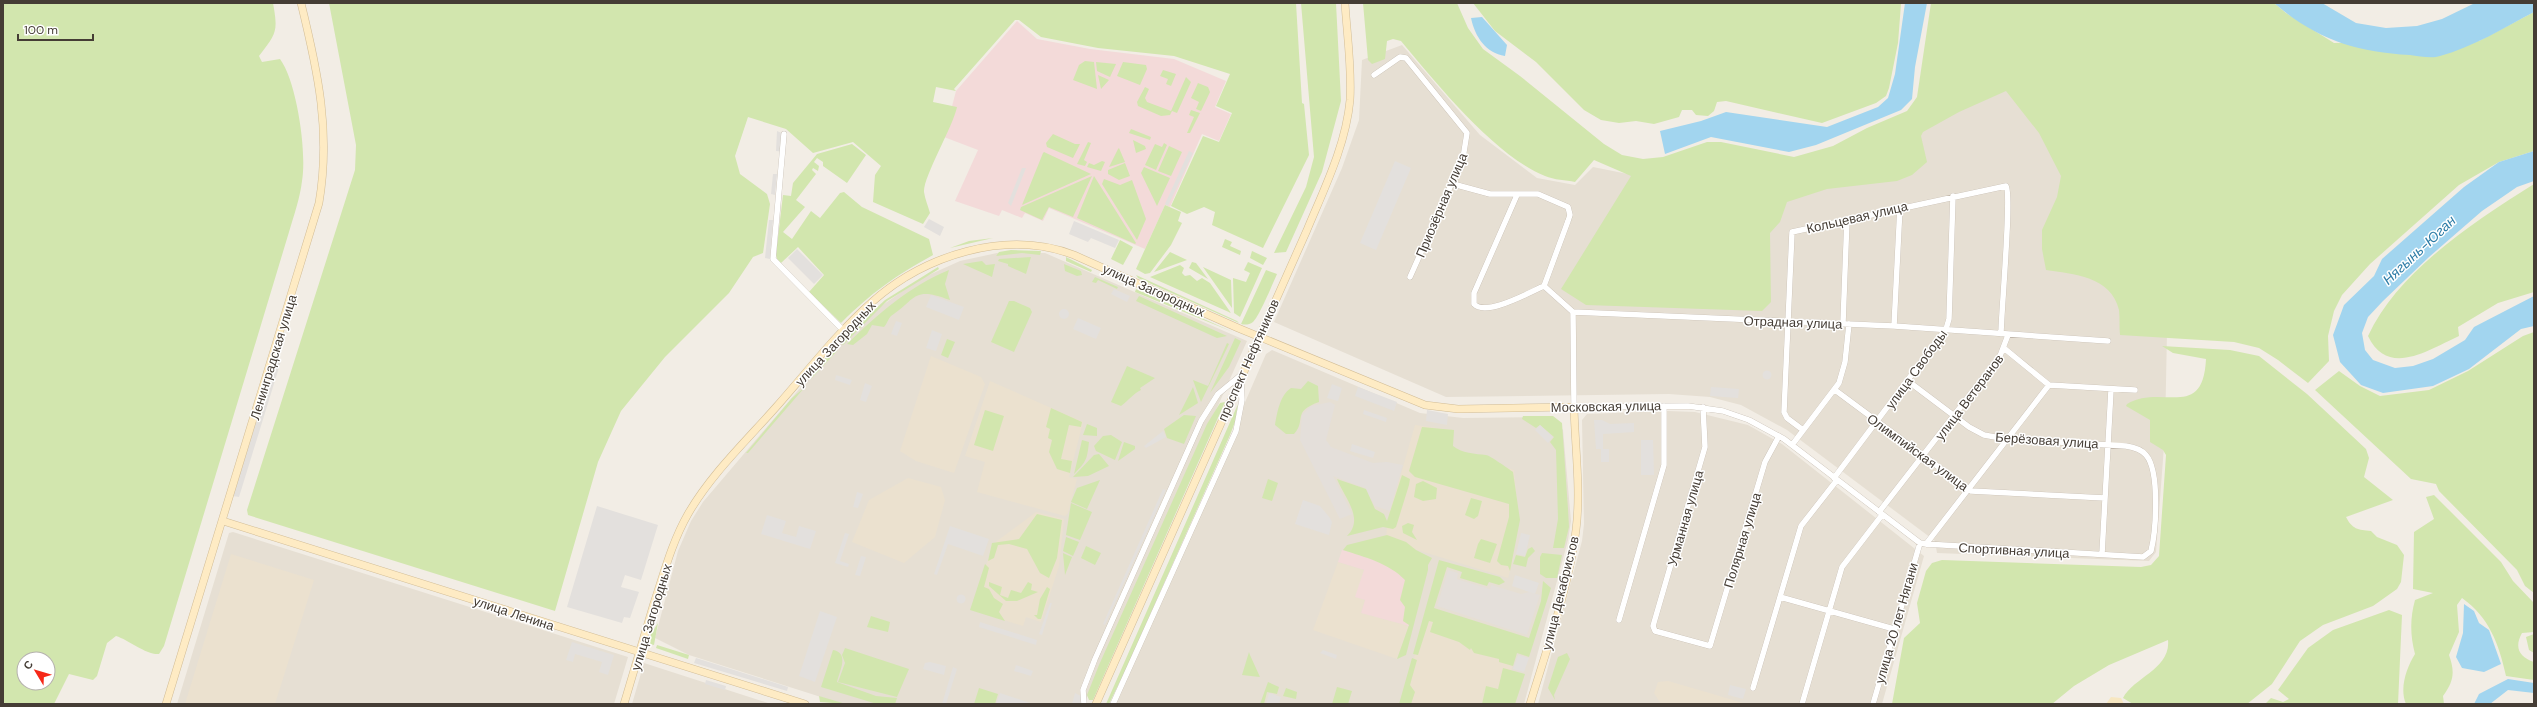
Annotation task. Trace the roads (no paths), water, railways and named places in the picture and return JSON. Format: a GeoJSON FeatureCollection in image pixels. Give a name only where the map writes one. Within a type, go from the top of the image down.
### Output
{"type":"FeatureCollection","features":[{"type":"Feature","properties":{"kind":"main road","name":"Ленинградская улица"},"geometry":{"type":"LineString","coordinates":[[166,704],[314,222],[322,185],[325,145],[322,101],[301,3]]}},
{"type":"Feature","properties":{"kind":"main road","name":"проспект Нефтяников"},"geometry":{"type":"LineString","coordinates":[[1096,704],[1317,206],[1347,120],[1350,80],[1345,3]]}},
{"type":"Feature","properties":{"kind":"main road","name":"улица Загородных"},"geometry":{"type":"LineString","coordinates":[[624,704],[670,556],[694,505],[725,465],[843,330],[889,288],[932,264],[975,249],[1026,244],[1049,247],[1074,255],[1259,336]]}},
{"type":"Feature","properties":{"kind":"main road","name":"Московская улица"},"geometry":{"type":"LineString","coordinates":[[1259,336],[1429,406],[1458,409],[1574,407]]}},
{"type":"Feature","properties":{"kind":"main road","name":"улица Декабристов"},"geometry":{"type":"LineString","coordinates":[[1530,704],[1564,584],[1575,537],[1577,514],[1574,407]]}},
{"type":"Feature","properties":{"kind":"main road","name":"улица Ленина"},"geometry":{"type":"LineString","coordinates":[[223,521],[805,704]]}},
{"type":"Feature","properties":{"kind":"street","name":"Приозёрная улица"},"geometry":{"type":"LineString","coordinates":[[1374,75],[1400,57],[1406,58],[1466,133],[1466,151],[1410,277]]}},
{"type":"Feature","properties":{"kind":"street"},"geometry":{"type":"LineString","coordinates":[[784,134],[774,259],[843,330]]}},
{"type":"Feature","properties":{"kind":"street"},"geometry":{"type":"LineString","coordinates":[[1452,184],[1483,194],[1538,194],[1564,205],[1570,211],[1568,221],[1544,286],[1498,306],[1484,308],[1474,304],[1474,293],[1517,195]]}},
{"type":"Feature","properties":{"kind":"street","name":"Кольцевая улица"},"geometry":{"type":"LineString","coordinates":[[1803,430],[1787,418],[1784,412],[1792,232],[1900,207],[2006,186]]}},
{"type":"Feature","properties":{"kind":"street","name":"улица Ветеранов"},"geometry":{"type":"LineString","coordinates":[[2001,334],[2003,271],[2007,250],[2008,199],[2006,186]]}},
{"type":"Feature","properties":{"kind":"street","name":"улица Свободы"},"geometry":{"type":"LineString","coordinates":[[1753,688],[1801,526],[1876,422],[1946,330],[1948,319],[1953,196]]}},
{"type":"Feature","properties":{"kind":"street"},"geometry":{"type":"LineString","coordinates":[[1894,326],[1900,207]]}},
{"type":"Feature","properties":{"kind":"street"},"geometry":{"type":"LineString","coordinates":[[1792,445],[1835,390],[1843,370],[1846,324],[1847,219]]}},
{"type":"Feature","properties":{"kind":"street"},"geometry":{"type":"LineString","coordinates":[[1544,286],[1573,312],[1574,407]]}},
{"type":"Feature","properties":{"kind":"street","name":"Отрадная улица"},"geometry":{"type":"LineString","coordinates":[[1573,312],[1894,326],[2008,335],[2108,340]]}},
{"type":"Feature","properties":{"kind":"street","name":"улица Ветеранов"},"geometry":{"type":"LineString","coordinates":[[1802,704],[1845,562],[2005,349],[2008,335]]}},
{"type":"Feature","properties":{"kind":"street"},"geometry":{"type":"LineString","coordinates":[[2005,349],[2049,385],[2111,390],[2135,390]]}},
{"type":"Feature","properties":{"kind":"street"},"geometry":{"type":"LineString","coordinates":[[1084,704],[1083,690],[1095,659],[1201,421],[1218,394],[1241,375]]}},
{"type":"Feature","properties":{"kind":"street"},"geometry":{"type":"LineString","coordinates":[[1113,704],[1236,431],[1242,400],[1241,375]]}},
{"type":"Feature","properties":{"kind":"street","name":"Берёзовая улица"},"geometry":{"type":"LineString","coordinates":[[1908,381],[1979,433],[2006,439],[2108,444],[2133,447],[2146,455],[2154,482],[2152,547],[2148,555],[2102,554]]}},
{"type":"Feature","properties":{"kind":"street","name":"улица 20 лет Нягани"},"geometry":{"type":"LineString","coordinates":[[1873,704],[1894,629],[1923,543],[2049,385]]}},
{"type":"Feature","properties":{"kind":"street","name":"Олимпийская улица"},"geometry":{"type":"LineString","coordinates":[[1835,390],[1967,489],[1976,492],[2105,498]]}},
{"type":"Feature","properties":{"kind":"street"},"geometry":{"type":"LineString","coordinates":[[2102,554],[2111,390]]}},
{"type":"Feature","properties":{"kind":"street"},"geometry":{"type":"LineString","coordinates":[[1619,620],[1664,464],[1664,406]]}},
{"type":"Feature","properties":{"kind":"street","name":"Московская улица"},"geometry":{"type":"LineString","coordinates":[[1574,407],[1664,406],[1703,408],[1744,418],[1780,436],[1835,479],[1923,543]]}},
{"type":"Feature","properties":{"kind":"street","name":"Урманная улица"},"geometry":{"type":"LineString","coordinates":[[1703,408],[1705,447],[1653,626],[1655,631],[1710,646]]}},
{"type":"Feature","properties":{"kind":"street","name":"Полярная улица"},"geometry":{"type":"LineString","coordinates":[[1710,646],[1765,462],[1780,436]]}},
{"type":"Feature","properties":{"kind":"street","name":"Спортивная улица"},"geometry":{"type":"LineString","coordinates":[[1923,543],[2102,554]]}},
{"type":"Feature","properties":{"kind":"street"},"geometry":{"type":"LineString","coordinates":[[1780,597],[1894,629]]}},
{"type":"Feature","properties":{"kind":"water"},"geometry":{"type":"Polygon","coordinates":[[[1905,3],[1927,3],[1915,67],[1912,99],[1901,110],[1816,145],[1789,152],[1711,137],[1665,154],[1660,131],[1701,121],[1726,112],[1827,127],[1878,107],[1888,98],[1895,74],[1905,3]]]}},
{"type":"Feature","properties":{"kind":"water"},"geometry":{"type":"Polygon","coordinates":[[[2274,3],[2322,3],[2356,23],[2386,28],[2417,26],[2442,19],[2475,3],[2534,3],[2534,12],[2464,48],[2437,57],[2429,57],[2371,51],[2354,47],[2305,26],[2274,3]]]}},
{"type":"Feature","properties":{"kind":"water"},"geometry":{"type":"Polygon","coordinates":[[[1482,17],[1507,45],[1505,56],[1487,48],[1475,32],[1471,18],[1482,17]]]}},
{"type":"Feature","properties":{"kind":"water","name":"Нягынь-Юган"},"geometry":{"type":"Polygon","coordinates":[[[2534,151],[2534,181],[2517,187],[2482,211],[2429,257],[2368,317],[2362,333],[2365,350],[2373,360],[2395,368],[2413,366],[2433,359],[2465,340],[2474,327],[2534,296],[2534,326],[2521,329],[2469,369],[2433,386],[2383,393],[2361,385],[2340,362],[2333,335],[2344,305],[2374,276],[2382,259],[2464,187],[2499,162],[2534,151]]]}},
{"type":"Feature","properties":{"kind":"water"},"geometry":{"type":"Polygon","coordinates":[[[2464,604],[2474,611],[2479,623],[2489,630],[2501,664],[2484,672],[2462,668],[2456,657],[2463,633],[2464,604]]]}},
{"type":"Feature","properties":{"kind":"water"},"geometry":{"type":"Polygon","coordinates":[[[2508,679],[2534,683],[2534,693],[2508,690],[2490,704],[2474,704],[2479,694],[2508,679]]]}}]}
